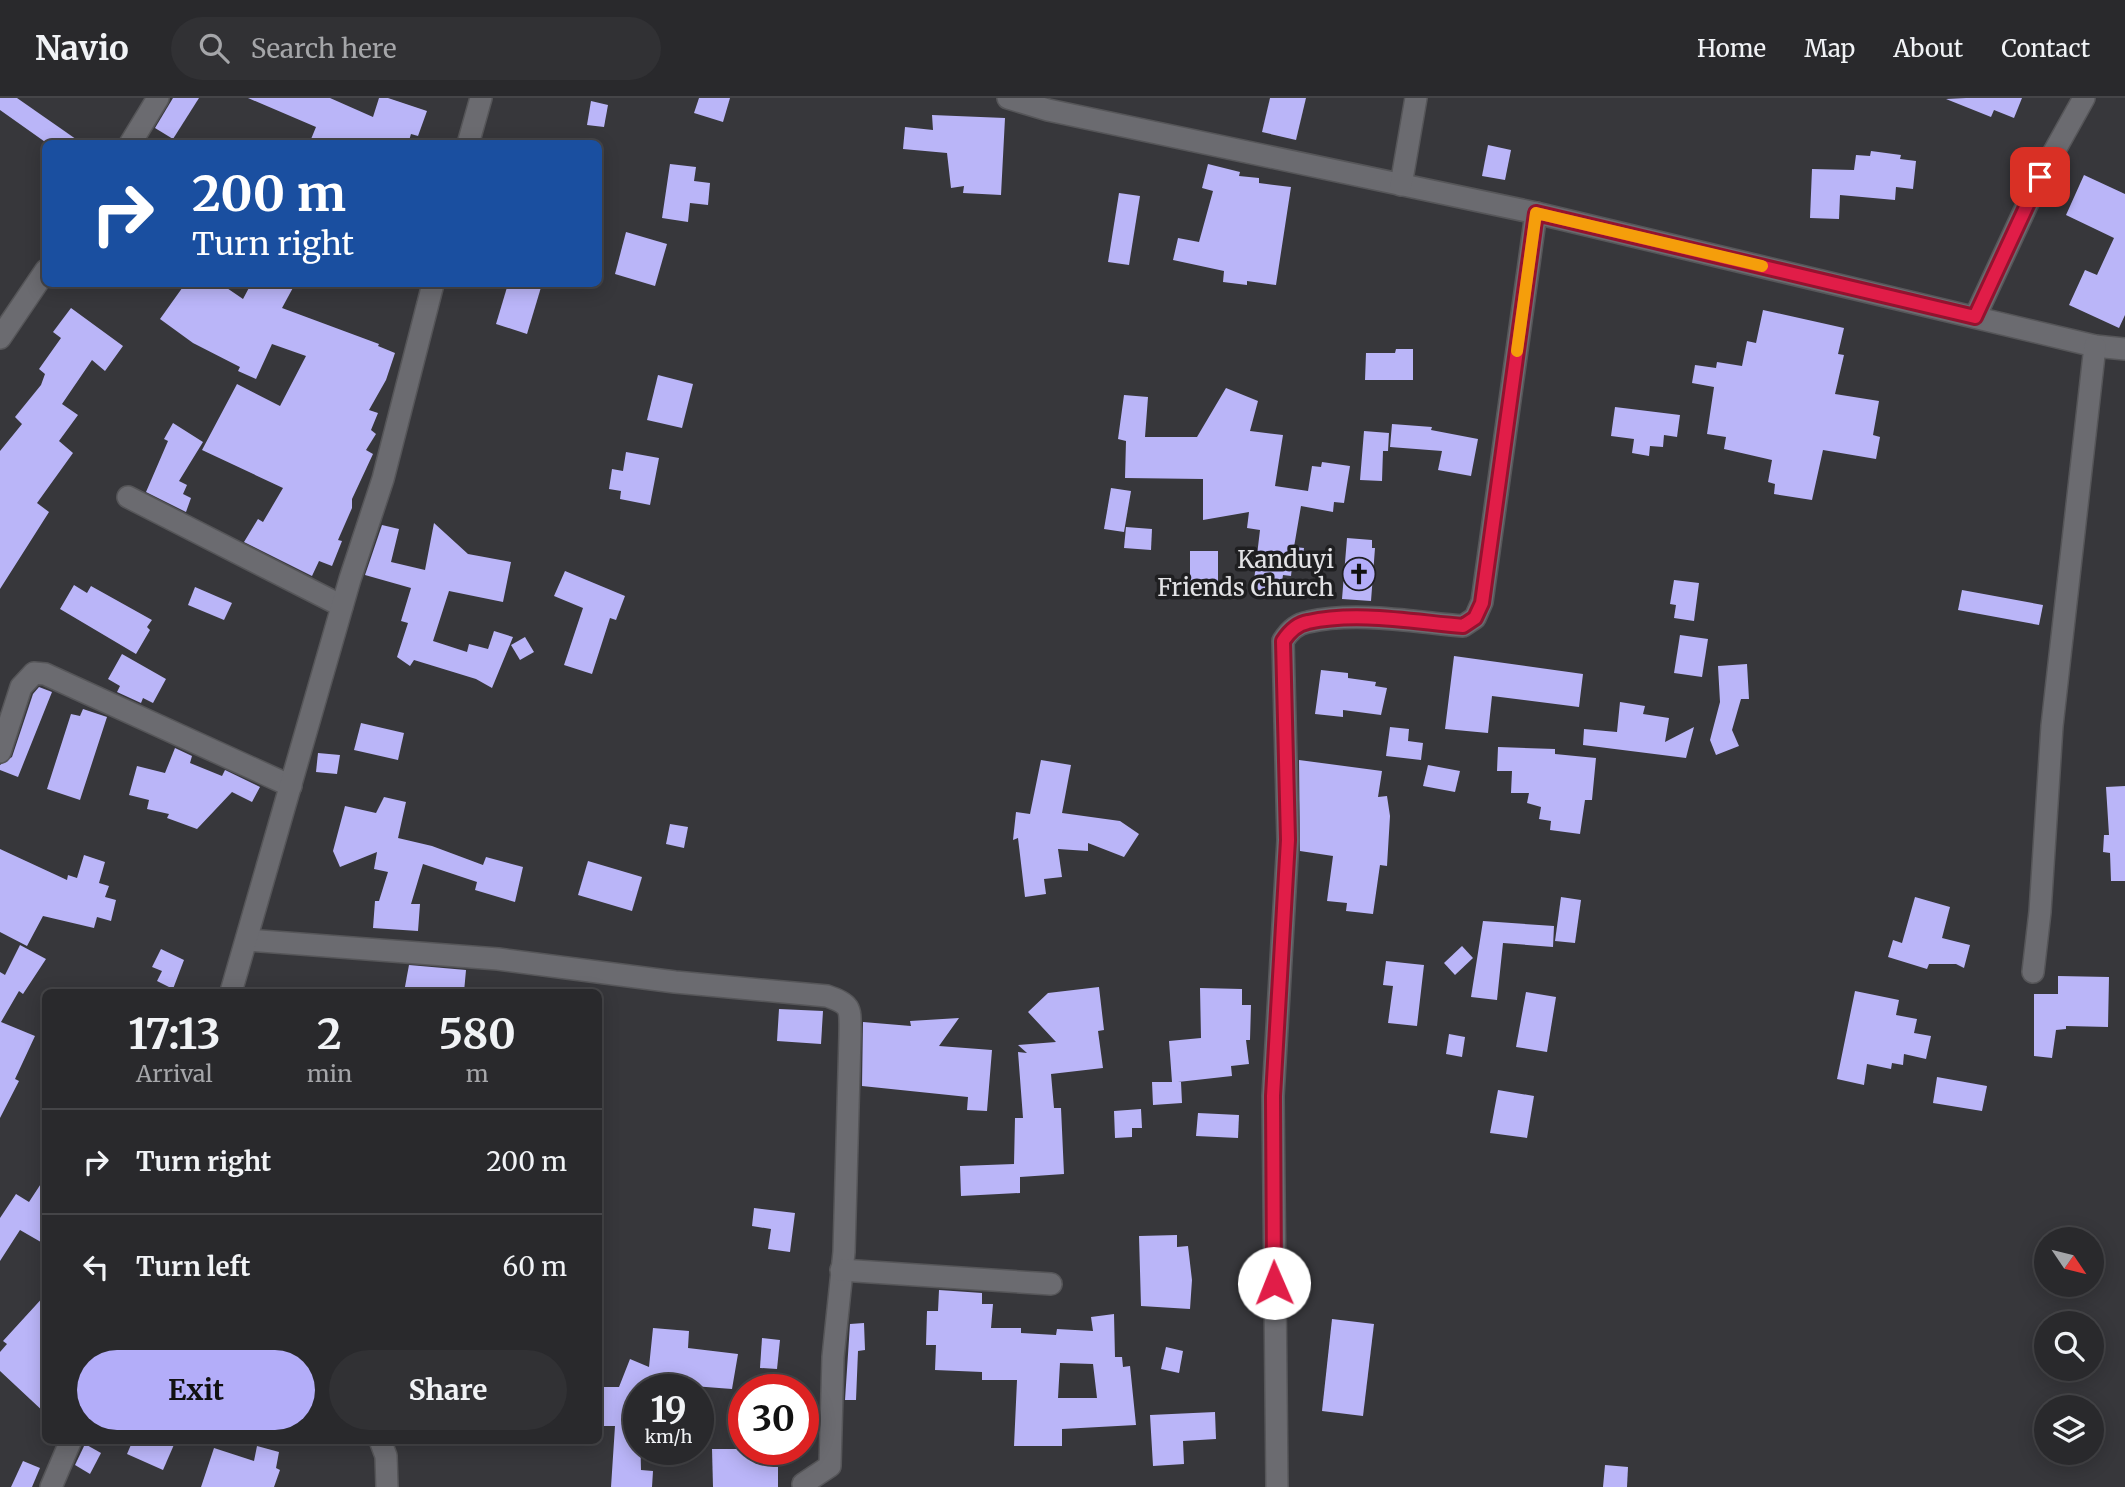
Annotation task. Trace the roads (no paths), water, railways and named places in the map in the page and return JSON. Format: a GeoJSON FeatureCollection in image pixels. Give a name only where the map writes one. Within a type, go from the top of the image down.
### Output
{"type":"FeatureCollection","features":[{"type":"Feature","properties":{"kind":"street"},"geometry":{"type":"LineString","coordinates":[[132,140],[158,98]]}},
{"type":"Feature","properties":{"kind":"street"},"geometry":{"type":"LineString","coordinates":[[469,140],[481,98]]}},
{"type":"Feature","properties":{"kind":"street"},"geometry":{"type":"LineString","coordinates":[[1008,98],[1048,110],[1536,213],[2095,346],[2125,349]]}},
{"type":"Feature","properties":{"kind":"street"},"geometry":{"type":"LineString","coordinates":[[1401,185],[1416,98]]}},
{"type":"Feature","properties":{"kind":"street"},"geometry":{"type":"LineString","coordinates":[[1975,317],[2040,177],[2084,98]]}},
{"type":"Feature","properties":{"kind":"street"},"geometry":{"type":"LineString","coordinates":[[1277,1487],[1273,1096],[1288,840],[1283,641],[1297,626],[1308,622],[1362,619],[1463,626],[1475,618],[1482,603],[1536,213]]}},
{"type":"Feature","properties":{"kind":"street"},"geometry":{"type":"LineString","coordinates":[[0,338],[42,276]]}},
{"type":"Feature","properties":{"kind":"street"},"geometry":{"type":"LineString","coordinates":[[232,989],[342,606],[383,479],[432,287]]}},
{"type":"Feature","properties":{"kind":"street"},"geometry":{"type":"LineString","coordinates":[[2033,972],[2040,912],[2052,726],[2095,346]]}},
{"type":"Feature","properties":{"kind":"street"},"geometry":{"type":"LineString","coordinates":[[128,497],[342,606]]}},
{"type":"Feature","properties":{"kind":"street"},"geometry":{"type":"LineString","coordinates":[[0,752],[21,687],[34,673],[45,674],[291,786]]}},
{"type":"Feature","properties":{"kind":"street"},"geometry":{"type":"LineString","coordinates":[[248,940],[498,958],[675,982],[827,996],[844,1002],[850,1010],[850,1035],[830,1466],[803,1485]]}},
{"type":"Feature","properties":{"kind":"street"},"geometry":{"type":"LineString","coordinates":[[841,1270],[1051,1284]]}},
{"type":"Feature","properties":{"kind":"street"},"geometry":{"type":"LineString","coordinates":[[51,1487],[69,1444]]}},
{"type":"Feature","properties":{"kind":"street"},"geometry":{"type":"LineString","coordinates":[[382,1444],[386,1456],[387,1487]]}},
{"type":"Feature","properties":{"kind":"place","name":"Kanduyi Friends Church"},"geometry":{"type":"Point","coordinates":[1359,574]}}]}
